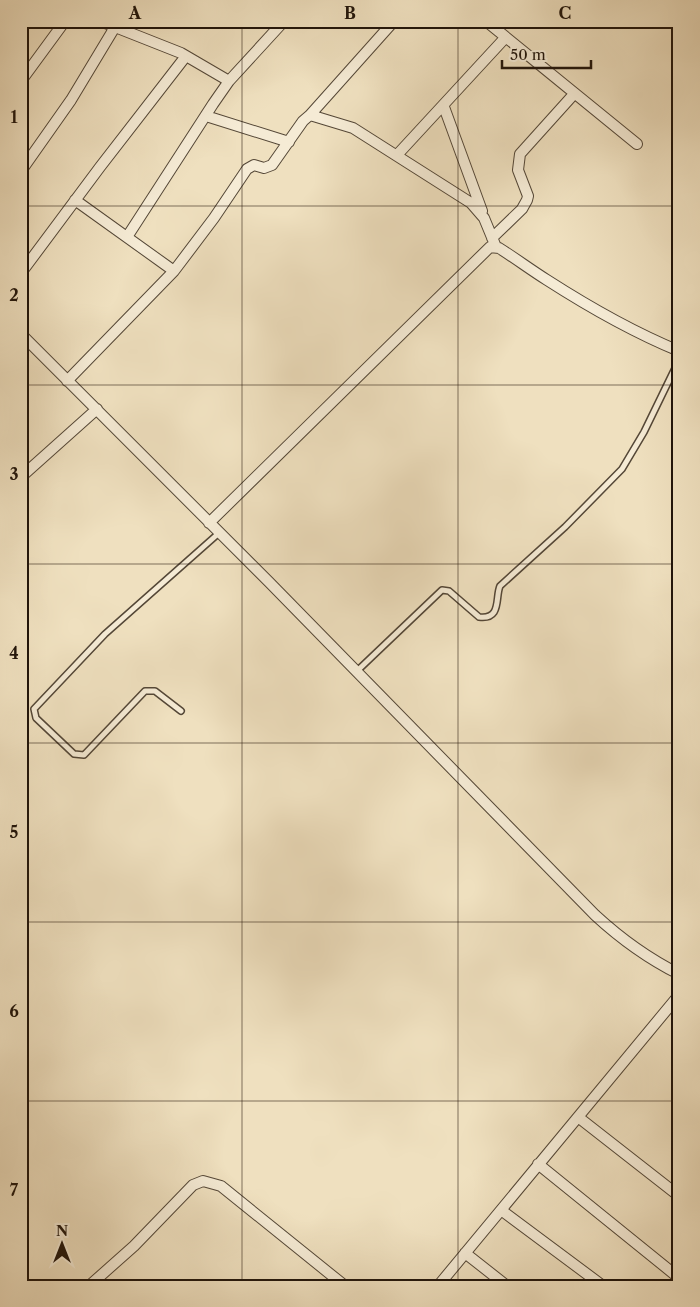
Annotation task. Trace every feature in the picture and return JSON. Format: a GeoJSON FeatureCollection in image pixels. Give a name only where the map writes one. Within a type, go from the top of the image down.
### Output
{"type":"FeatureCollection","features":[{"type":"Feature","properties":{"kind":"street"},"geometry":{"type":"LineString","coordinates":[[21,81],[65,21]]}},
{"type":"Feature","properties":{"kind":"street"},"geometry":{"type":"LineString","coordinates":[[100,21],[186,56],[229,81]]}},
{"type":"Feature","properties":{"kind":"street"},"geometry":{"type":"LineString","coordinates":[[127,237],[229,81],[284,21]]}},
{"type":"Feature","properties":{"kind":"street"},"geometry":{"type":"LineString","coordinates":[[67,381],[174,271],[214,218],[247,169],[254,165],[269,168],[275,163],[302,121],[310,115],[394,21]]}},
{"type":"Feature","properties":{"kind":"street"},"geometry":{"type":"LineString","coordinates":[[486,21],[637,144]]}},
{"type":"Feature","properties":{"kind":"street"},"geometry":{"type":"LineString","coordinates":[[21,171],[71,100],[114,27]]}},
{"type":"Feature","properties":{"kind":"street"},"geometry":{"type":"LineString","coordinates":[[397,154],[444,107],[505,38]]}},
{"type":"Feature","properties":{"kind":"street"},"geometry":{"type":"LineString","coordinates":[[21,273],[186,56]]}},
{"type":"Feature","properties":{"kind":"street"},"geometry":{"type":"LineString","coordinates":[[209,523],[494,242],[522,209],[527,200],[528,196],[518,170],[520,154],[574,94]]}},
{"type":"Feature","properties":{"kind":"street"},"geometry":{"type":"LineString","coordinates":[[444,107],[494,242],[547,280],[653,341],[679,352]]}},
{"type":"Feature","properties":{"kind":"street"},"geometry":{"type":"LineString","coordinates":[[310,115],[352,128],[397,154],[471,203],[484,218]]}},
{"type":"Feature","properties":{"kind":"street"},"geometry":{"type":"LineString","coordinates":[[206,116],[289,142]]}},
{"type":"Feature","properties":{"kind":"street"},"geometry":{"type":"LineString","coordinates":[[75,200],[174,271]]}},
{"type":"Feature","properties":{"kind":"street"},"geometry":{"type":"LineString","coordinates":[[21,334],[219,532],[595,915],[638,951],[654,962],[679,974]]}},
{"type":"Feature","properties":{"kind":"street"},"geometry":{"type":"LineString","coordinates":[[21,477],[97,410]]}},
{"type":"Feature","properties":{"kind":"street"},"geometry":{"type":"LineString","coordinates":[[438,1286],[679,996]]}},
{"type":"Feature","properties":{"kind":"street"},"geometry":{"type":"LineString","coordinates":[[578,1117],[679,1196]]}},
{"type":"Feature","properties":{"kind":"street"},"geometry":{"type":"LineString","coordinates":[[538,1164],[679,1278]]}},
{"type":"Feature","properties":{"kind":"street"},"geometry":{"type":"LineString","coordinates":[[89,1286],[134,1246],[183,1194],[193,1185],[203,1181],[221,1186],[345,1286]]}},
{"type":"Feature","properties":{"kind":"street"},"geometry":{"type":"LineString","coordinates":[[500,1210],[603,1286]]}},
{"type":"Feature","properties":{"kind":"street"},"geometry":{"type":"LineString","coordinates":[[465,1253],[507,1286]]}},
{"type":"Feature","properties":{"kind":"lane"},"geometry":{"type":"LineString","coordinates":[[356,671],[442,590],[449,591],[479,617],[489,616],[499,604],[500,586],[565,528],[622,469],[640,439],[679,360]]}},
{"type":"Feature","properties":{"kind":"lane"},"geometry":{"type":"LineString","coordinates":[[181,711],[155,691],[145,691],[84,755],[80,756],[74,754],[36,718],[34,709],[36,704],[105,634],[219,532]]}}]}
